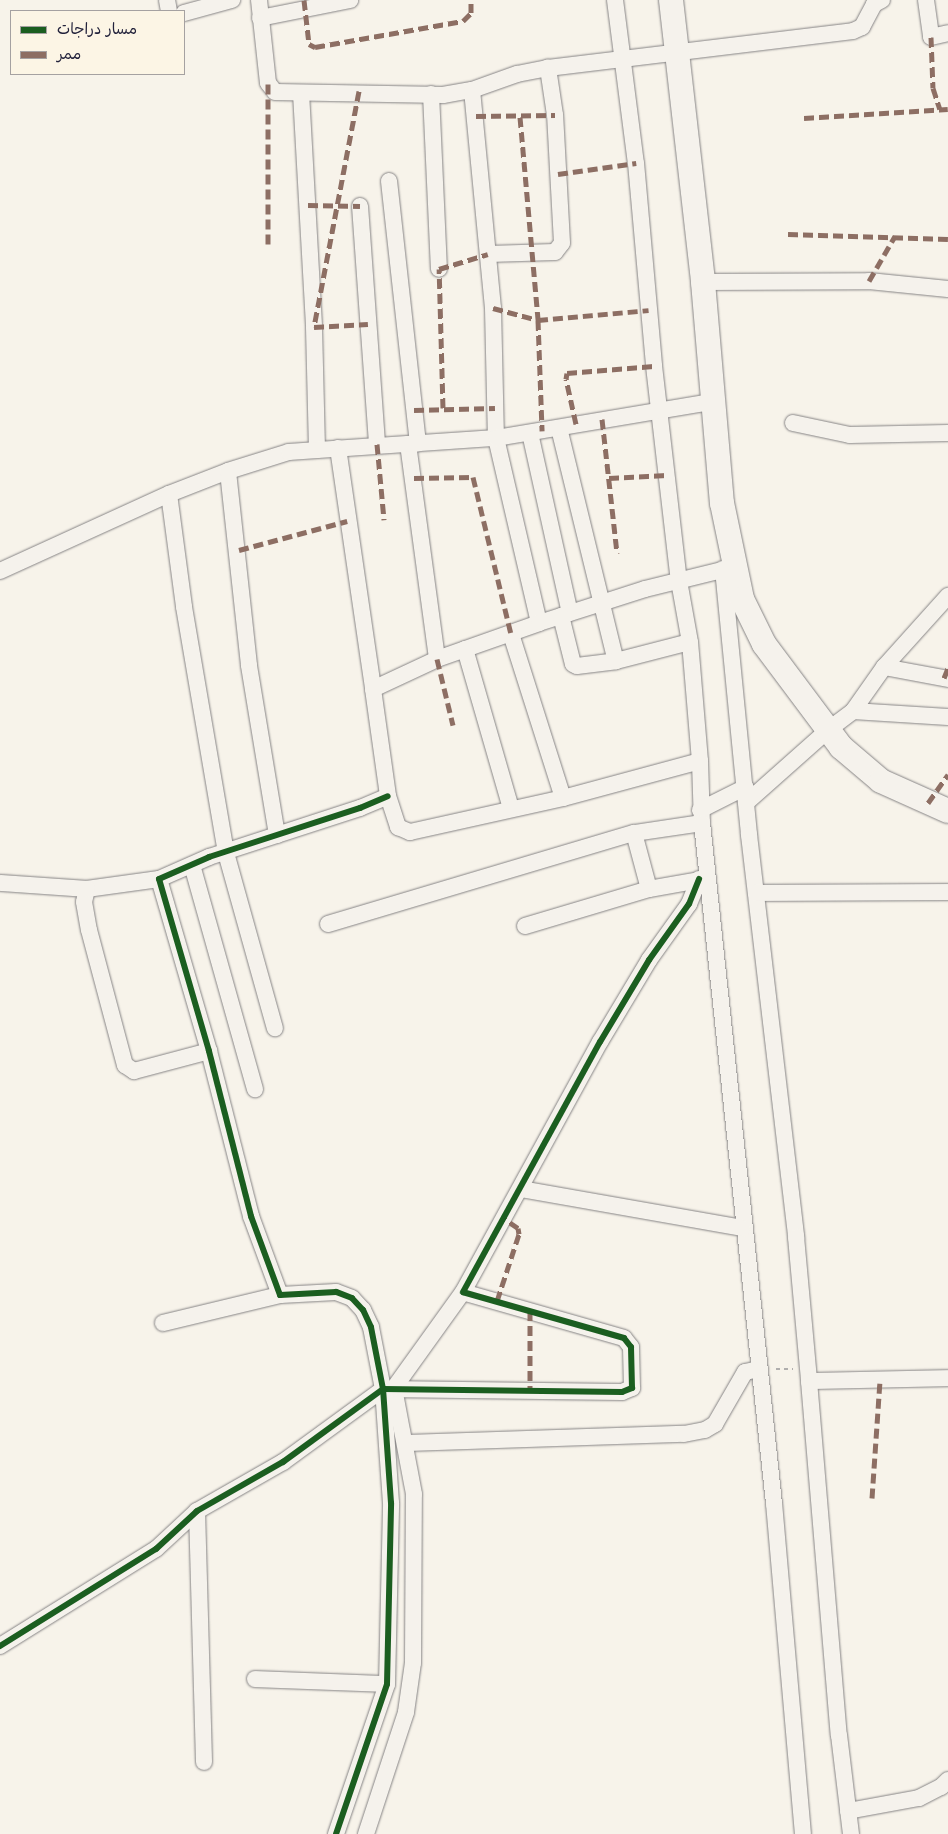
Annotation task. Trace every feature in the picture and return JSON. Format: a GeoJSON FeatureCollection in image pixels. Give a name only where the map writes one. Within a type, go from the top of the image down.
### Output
{"type":"FeatureCollection","features":[{"type":"Feature","properties":{"kind":"main road"},"geometry":{"type":"LineString","coordinates":[[671,0],[703,282],[711,402],[728,568],[755,630],[841,747],[881,781],[948,811]]}},
{"type":"Feature","properties":{"kind":"street"},"geometry":{"type":"LineString","coordinates":[[185,13],[232,0]]}},
{"type":"Feature","properties":{"kind":"street"},"geometry":{"type":"LineString","coordinates":[[259,0],[271,89],[281,93],[431,94],[472,90],[517,74],[548,68],[853,30],[862,27],[874,4],[882,0]]}},
{"type":"Feature","properties":{"kind":"street"},"geometry":{"type":"LineString","coordinates":[[260,18],[350,0]]}},
{"type":"Feature","properties":{"kind":"street"},"geometry":{"type":"LineString","coordinates":[[615,0],[624,60],[679,581],[690,642],[700,761],[702,879],[759,1369],[803,1834]]}},
{"type":"Feature","properties":{"kind":"street"},"geometry":{"type":"LineString","coordinates":[[926,0],[931,37],[948,33]]}},
{"type":"Feature","properties":{"kind":"street"},"geometry":{"type":"LineString","coordinates":[[488,254],[555,252],[562,243],[555,115],[548,68]]}},
{"type":"Feature","properties":{"kind":"street"},"geometry":{"type":"LineString","coordinates":[[472,90],[488,254],[496,438],[539,623]]}},
{"type":"Feature","properties":{"kind":"street"},"geometry":{"type":"LineString","coordinates":[[300,93],[314,327],[317,450]]}},
{"type":"Feature","properties":{"kind":"street"},"geometry":{"type":"LineString","coordinates":[[431,94],[440,269]]}},
{"type":"Feature","properties":{"kind":"street"},"geometry":{"type":"LineString","coordinates":[[388,181],[413,443],[437,659]]}},
{"type":"Feature","properties":{"kind":"street"},"geometry":{"type":"LineString","coordinates":[[360,206],[377,444]]}},
{"type":"Feature","properties":{"kind":"street"},"geometry":{"type":"LineString","coordinates":[[703,282],[869,281],[948,289]]}},
{"type":"Feature","properties":{"kind":"street"},"geometry":{"type":"LineString","coordinates":[[0,571],[169,494],[269,456],[377,444],[496,438],[711,402]]}},
{"type":"Feature","properties":{"kind":"street"},"geometry":{"type":"LineString","coordinates":[[793,423],[850,434],[948,433]]}},
{"type":"Feature","properties":{"kind":"street"},"geometry":{"type":"LineString","coordinates":[[559,428],[616,661]]}},
{"type":"Feature","properties":{"kind":"street"},"geometry":{"type":"LineString","coordinates":[[530,433],[573,664],[583,666],[616,661],[690,642]]}},
{"type":"Feature","properties":{"kind":"street"},"geometry":{"type":"LineString","coordinates":[[338,448],[388,796],[398,827],[410,832],[511,808],[563,798],[700,761]]}},
{"type":"Feature","properties":{"kind":"street"},"geometry":{"type":"LineString","coordinates":[[228,471],[249,665],[277,835]]}},
{"type":"Feature","properties":{"kind":"street"},"geometry":{"type":"LineString","coordinates":[[169,494],[226,853],[275,1028]]}},
{"type":"Feature","properties":{"kind":"street"},"geometry":{"type":"LineString","coordinates":[[373,689],[437,659],[565,614],[728,568],[756,893],[796,1237],[851,1834]]}},
{"type":"Feature","properties":{"kind":"street"},"geometry":{"type":"LineString","coordinates":[[328,924],[634,833],[701,816],[747,795],[853,712],[884,667],[945,603]]}},
{"type":"Feature","properties":{"kind":"street"},"geometry":{"type":"LineString","coordinates":[[511,634],[563,798]]}},
{"type":"Feature","properties":{"kind":"street"},"geometry":{"type":"LineString","coordinates":[[466,649],[511,808]]}},
{"type":"Feature","properties":{"kind":"street"},"geometry":{"type":"LineString","coordinates":[[884,667],[948,679]]}},
{"type":"Feature","properties":{"kind":"street"},"geometry":{"type":"LineString","coordinates":[[853,712],[948,718]]}},
{"type":"Feature","properties":{"kind":"street"},"geometry":{"type":"LineString","coordinates":[[0,883],[88,889],[158,879],[277,835],[360,808],[388,796]]}},
{"type":"Feature","properties":{"kind":"street"},"geometry":{"type":"LineString","coordinates":[[634,833],[649,889]]}},
{"type":"Feature","properties":{"kind":"street"},"geometry":{"type":"LineString","coordinates":[[192,865],[255,1089]]}},
{"type":"Feature","properties":{"kind":"street"},"geometry":{"type":"LineString","coordinates":[[158,879],[209,1051],[251,1216],[280,1295]]}},
{"type":"Feature","properties":{"kind":"street"},"geometry":{"type":"LineString","coordinates":[[525,926],[649,889],[702,879]]}},
{"type":"Feature","properties":{"kind":"street"},"geometry":{"type":"LineString","coordinates":[[0,1646],[156,1548],[197,1512],[284,1462],[389,1389],[463,1292],[600,1042],[649,960],[689,904],[702,879]]}},
{"type":"Feature","properties":{"kind":"street"},"geometry":{"type":"LineString","coordinates":[[88,889],[84,910],[127,1069],[134,1071],[209,1051]]}},
{"type":"Feature","properties":{"kind":"street"},"geometry":{"type":"LineString","coordinates":[[756,893],[948,892]]}},
{"type":"Feature","properties":{"kind":"street"},"geometry":{"type":"LineString","coordinates":[[521,1189],[743,1228]]}},
{"type":"Feature","properties":{"kind":"street"},"geometry":{"type":"LineString","coordinates":[[163,1323],[280,1295],[336,1292],[352,1298],[363,1310],[372,1327],[389,1389],[407,1442],[415,1511],[411,1684],[406,1712],[366,1834]]}},
{"type":"Feature","properties":{"kind":"street"},"geometry":{"type":"LineString","coordinates":[[389,1389],[622,1392],[632,1388],[631,1347],[624,1338],[463,1292]]}},
{"type":"Feature","properties":{"kind":"street"},"geometry":{"type":"LineString","coordinates":[[407,1442],[684,1434],[706,1430],[715,1424],[744,1372],[759,1369]]}},
{"type":"Feature","properties":{"kind":"street"},"geometry":{"type":"LineString","coordinates":[[808,1375],[948,1378]]}},
{"type":"Feature","properties":{"kind":"street"},"geometry":{"type":"LineString","coordinates":[[336,1834],[387,1684],[392,1503],[389,1389]]}},
{"type":"Feature","properties":{"kind":"street"},"geometry":{"type":"LineString","coordinates":[[197,1512],[204,1762]]}},
{"type":"Feature","properties":{"kind":"street"},"geometry":{"type":"LineString","coordinates":[[255,1679],[387,1684]]}},
{"type":"Feature","properties":{"kind":"street"},"geometry":{"type":"LineString","coordinates":[[848,1810],[919,1798],[941,1787],[948,1780]]}},
{"type":"Feature","properties":{"kind":"path"},"geometry":{"type":"LineString","coordinates":[[759,1369],[808,1375]]}},
{"type":"Feature","properties":{"kind":"marked path"},"geometry":{"type":"LineString","coordinates":[[304,0],[309,44],[315,47],[463,21],[471,13],[471,0]]}},
{"type":"Feature","properties":{"kind":"marked path"},"geometry":{"type":"LineString","coordinates":[[931,37],[933,88],[940,109]]}},
{"type":"Feature","properties":{"kind":"marked path"},"geometry":{"type":"LineString","coordinates":[[268,83],[268,244]]}},
{"type":"Feature","properties":{"kind":"marked path"},"geometry":{"type":"LineString","coordinates":[[359,91],[314,327],[368,324]]}},
{"type":"Feature","properties":{"kind":"marked path"},"geometry":{"type":"LineString","coordinates":[[804,118],[948,109]]}},
{"type":"Feature","properties":{"kind":"marked path"},"geometry":{"type":"LineString","coordinates":[[476,116],[555,115]]}},
{"type":"Feature","properties":{"kind":"marked path"},"geometry":{"type":"LineString","coordinates":[[520,117],[538,320],[542,431]]}},
{"type":"Feature","properties":{"kind":"marked path"},"geometry":{"type":"LineString","coordinates":[[558,174],[636,163]]}},
{"type":"Feature","properties":{"kind":"marked path"},"geometry":{"type":"LineString","coordinates":[[308,205],[360,206]]}},
{"type":"Feature","properties":{"kind":"marked path"},"geometry":{"type":"LineString","coordinates":[[788,234],[948,239]]}},
{"type":"Feature","properties":{"kind":"marked path"},"geometry":{"type":"LineString","coordinates":[[869,281],[895,236]]}},
{"type":"Feature","properties":{"kind":"marked path"},"geometry":{"type":"LineString","coordinates":[[443,408],[439,269],[488,254]]}},
{"type":"Feature","properties":{"kind":"marked path"},"geometry":{"type":"LineString","coordinates":[[493,308],[538,320],[649,310]]}},
{"type":"Feature","properties":{"kind":"marked path"},"geometry":{"type":"LineString","coordinates":[[576,424],[566,379],[567,373],[654,366]]}},
{"type":"Feature","properties":{"kind":"marked path"},"geometry":{"type":"LineString","coordinates":[[414,410],[495,408]]}},
{"type":"Feature","properties":{"kind":"marked path"},"geometry":{"type":"LineString","coordinates":[[602,419],[617,553]]}},
{"type":"Feature","properties":{"kind":"marked path"},"geometry":{"type":"LineString","coordinates":[[377,444],[384,520]]}},
{"type":"Feature","properties":{"kind":"marked path"},"geometry":{"type":"LineString","coordinates":[[609,478],[667,475]]}},
{"type":"Feature","properties":{"kind":"marked path"},"geometry":{"type":"LineString","coordinates":[[414,478],[473,477],[511,634]]}},
{"type":"Feature","properties":{"kind":"marked path"},"geometry":{"type":"LineString","coordinates":[[239,550],[347,521]]}},
{"type":"Feature","properties":{"kind":"marked path"},"geometry":{"type":"LineString","coordinates":[[437,659],[453,725]]}},
{"type":"Feature","properties":{"kind":"marked path"},"geometry":{"type":"LineString","coordinates":[[944,678],[948,668]]}},
{"type":"Feature","properties":{"kind":"marked path"},"geometry":{"type":"LineString","coordinates":[[928,803],[948,774]]}},
{"type":"Feature","properties":{"kind":"marked path"},"geometry":{"type":"LineString","coordinates":[[497,1301],[519,1234],[518,1228],[503,1218]]}},
{"type":"Feature","properties":{"kind":"marked path"},"geometry":{"type":"LineString","coordinates":[[530,1311],[530,1390]]}},
{"type":"Feature","properties":{"kind":"marked path"},"geometry":{"type":"LineString","coordinates":[[872,1498],[880,1382]]}},
{"type":"Feature","properties":{"kind":"cycle path"},"geometry":{"type":"LineString","coordinates":[[336,1834],[387,1684],[391,1503],[383,1389],[371,1327],[363,1310],[352,1298],[336,1292],[280,1295],[251,1216],[209,1051],[159,879],[209,857],[360,808],[388,796]]}},
{"type":"Feature","properties":{"kind":"cycle path"},"geometry":{"type":"LineString","coordinates":[[0,1646],[156,1549],[197,1511],[283,1462],[383,1389],[622,1392],[632,1388],[631,1347],[624,1338],[463,1292],[600,1042],[649,960],[689,904],[699,879]]}}]}
